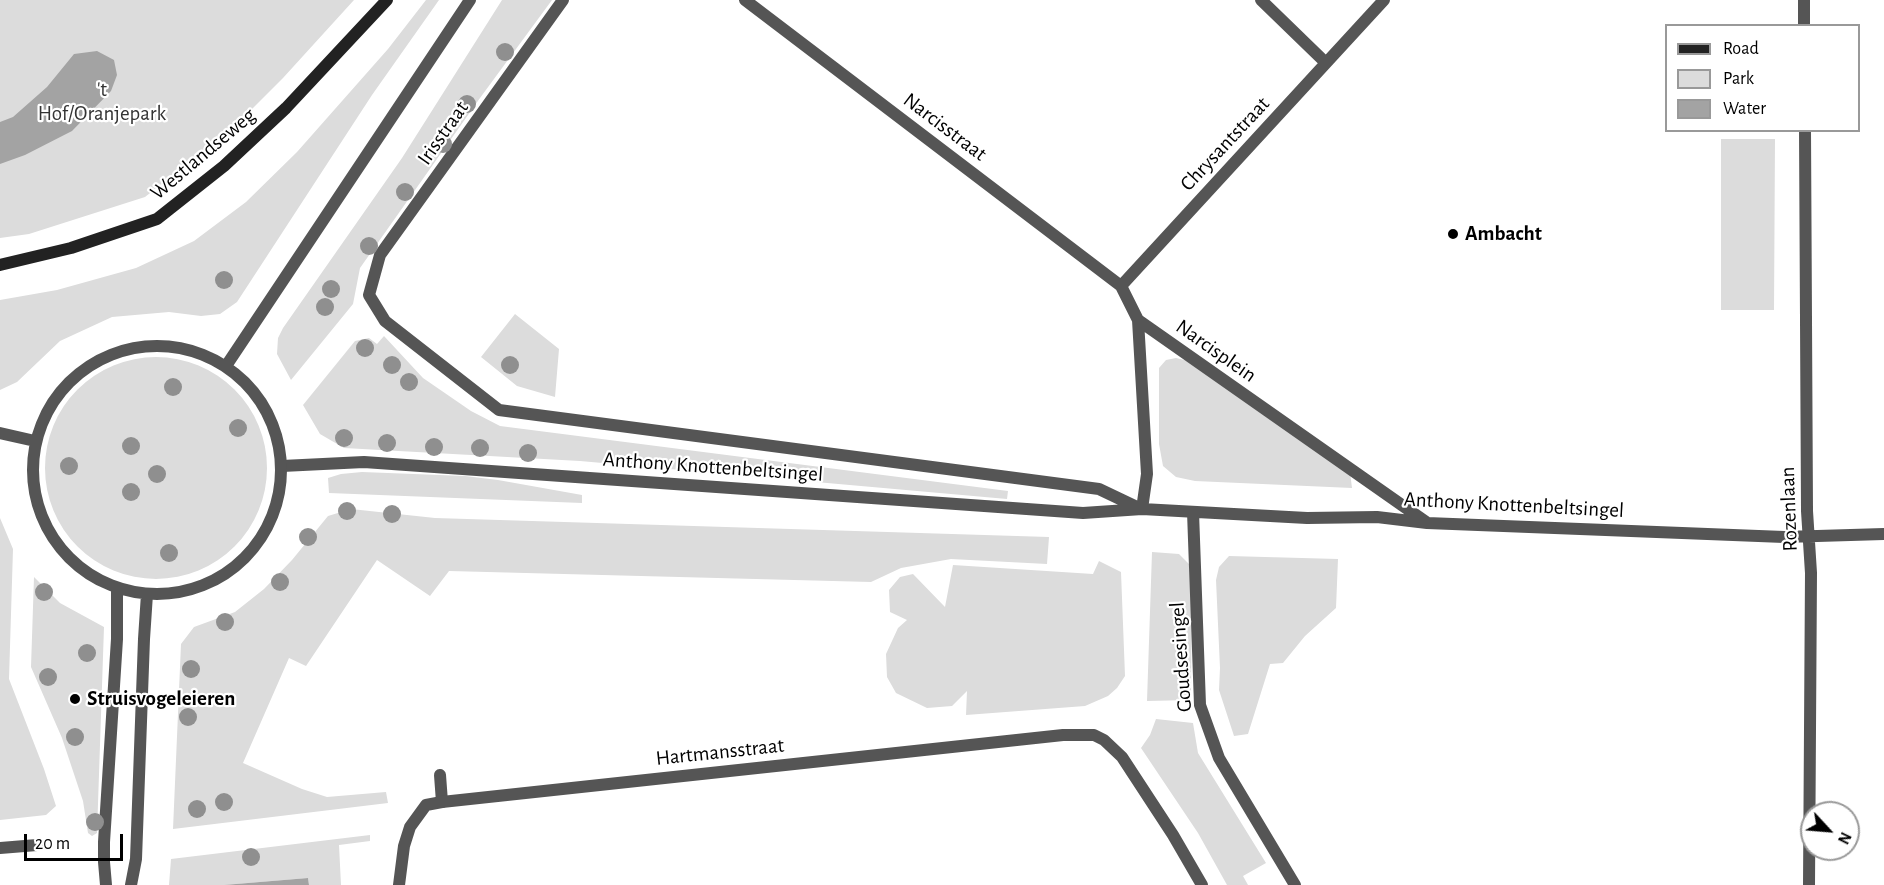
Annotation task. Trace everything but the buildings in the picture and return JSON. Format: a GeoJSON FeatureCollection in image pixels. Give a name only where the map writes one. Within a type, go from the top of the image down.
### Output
{"type":"FeatureCollection","features":[{"type":"Feature","properties":{"kind":"main road","name":"Westlandseweg"},"geometry":{"type":"LineString","coordinates":[[0,265],[71,248],[157,219],[224,166],[286,108],[387,0]]}},
{"type":"Feature","properties":{"kind":"street"},"geometry":{"type":"LineString","coordinates":[[226,366],[470,0]]}},
{"type":"Feature","properties":{"kind":"street","name":"Irisstraat"},"geometry":{"type":"LineString","coordinates":[[369,295],[380,255],[563,0]]}},
{"type":"Feature","properties":{"kind":"street","name":"Narcisstraat"},"geometry":{"type":"LineString","coordinates":[[745,0],[1121,286]]}},
{"type":"Feature","properties":{"kind":"street"},"geometry":{"type":"LineString","coordinates":[[1261,0],[1326,63]]}},
{"type":"Feature","properties":{"kind":"street","name":"Chrysantstraat"},"geometry":{"type":"LineString","coordinates":[[1121,286],[1384,0]]}},
{"type":"Feature","properties":{"kind":"street"},"geometry":{"type":"LineString","coordinates":[[1804,0],[1804,24]]}},
{"type":"Feature","properties":{"kind":"street","name":"Rozenlaan"},"geometry":{"type":"LineString","coordinates":[[1805,132],[1807,511],[1811,573],[1809,885]]}},
{"type":"Feature","properties":{"kind":"street"},"geometry":{"type":"LineString","coordinates":[[1121,286],[1138,320],[1147,474],[1142,509]]}},
{"type":"Feature","properties":{"kind":"street","name":"Anthony Knottenbeltsingel"},"geometry":{"type":"LineString","coordinates":[[369,295],[385,321],[499,410],[1099,489],[1142,509]]}},
{"type":"Feature","properties":{"kind":"street","name":"Narcisplein"},"geometry":{"type":"LineString","coordinates":[[1138,320],[1427,523]]}},
{"type":"Feature","properties":{"kind":"street"},"geometry":{"type":"LineString","coordinates":[[153,345],[180,347],[206,355],[226,366],[246,382],[260,398],[270,417],[278,441],[282,466],[279,498],[269,524],[254,548],[234,568],[209,583],[182,592],[147,594],[117,589],[82,570],[57,546],[40,515],[32,482],[35,441],[45,415],[59,392],[78,373],[100,358],[126,349],[153,345]]}},
{"type":"Feature","properties":{"kind":"street"},"geometry":{"type":"LineString","coordinates":[[0,433],[35,441]]}},
{"type":"Feature","properties":{"kind":"street","name":"Anthony Knottenbeltsingel"},"geometry":{"type":"LineString","coordinates":[[282,466],[364,462],[1083,513],[1142,509],[1307,518],[1377,518],[1427,523],[1809,537],[1884,534]]}},
{"type":"Feature","properties":{"kind":"street","name":"Goudsesingel"},"geometry":{"type":"LineString","coordinates":[[1193,512],[1200,705],[1219,758],[1294,885]]}},
{"type":"Feature","properties":{"kind":"street"},"geometry":{"type":"LineString","coordinates":[[106,885],[104,842],[116,651],[117,589]]}},
{"type":"Feature","properties":{"kind":"street"},"geometry":{"type":"LineString","coordinates":[[130,885],[136,859],[147,594]]}},
{"type":"Feature","properties":{"kind":"street","name":"Hartmansstraat"},"geometry":{"type":"LineString","coordinates":[[399,885],[404,846],[410,827],[426,806],[442,802],[1064,735],[1094,735],[1104,740],[1122,758],[1173,835],[1202,885]]}},
{"type":"Feature","properties":{"kind":"street"},"geometry":{"type":"LineString","coordinates":[[440,775],[442,802]]}},
{"type":"Feature","properties":{"kind":"street"},"geometry":{"type":"LineString","coordinates":[[0,849],[37,845]]}},
{"type":"Feature","properties":{"kind":"green space","name":"'t Hof/Oranjepark"},"geometry":{"type":"Polygon","coordinates":[[[0,0],[354,0],[283,78],[232,129],[145,197],[29,234],[0,238],[0,0]]]}},
{"type":"Feature","properties":{"kind":"green space"},"geometry":{"type":"Polygon","coordinates":[[[426,0],[439,0],[372,95],[237,302],[220,314],[201,316],[169,312],[112,317],[60,341],[17,382],[0,390],[0,300],[57,290],[136,268],[194,241],[246,202],[297,152],[388,49],[426,0]]]}},
{"type":"Feature","properties":{"kind":"green space"},"geometry":{"type":"Polygon","coordinates":[[[502,0],[552,0],[360,268],[353,304],[291,380],[277,354],[278,338],[283,328],[402,158],[502,0]]]}},
{"type":"Feature","properties":{"kind":"green space"},"geometry":{"type":"Polygon","coordinates":[[[1721,139],[1775,139],[1774,310],[1721,310],[1721,139]]]}},
{"type":"Feature","properties":{"kind":"green space"},"geometry":{"type":"Polygon","coordinates":[[[515,314],[559,349],[555,397],[517,386],[481,357],[515,314]]]}},
{"type":"Feature","properties":{"kind":"green space"},"geometry":{"type":"Polygon","coordinates":[[[384,336],[423,378],[471,411],[500,426],[1008,491],[1007,499],[580,461],[344,448],[320,434],[303,405],[355,341],[369,338],[377,344],[384,336]]]}},
{"type":"Feature","properties":{"kind":"green space"},"geometry":{"type":"Polygon","coordinates":[[[156,357],[188,362],[198,366],[217,376],[234,390],[248,407],[258,426],[262,436],[267,468],[262,500],[258,510],[248,529],[234,546],[217,560],[198,570],[188,574],[156,579],[124,574],[114,570],[95,560],[78,546],[64,529],[54,510],[50,500],[45,468],[50,436],[54,426],[64,407],[78,390],[95,376],[114,366],[124,362],[156,357]]]}},
{"type":"Feature","properties":{"kind":"green space"},"geometry":{"type":"Polygon","coordinates":[[[1176,358],[1193,362],[1350,472],[1352,488],[1195,481],[1176,477],[1163,466],[1159,444],[1159,368],[1166,360],[1176,358]]]}},
{"type":"Feature","properties":{"kind":"green space"},"geometry":{"type":"Polygon","coordinates":[[[362,472],[465,476],[498,480],[582,495],[582,503],[329,493],[328,478],[362,472]]]}},
{"type":"Feature","properties":{"kind":"green space"},"geometry":{"type":"Polygon","coordinates":[[[351,509],[435,518],[1049,537],[1047,564],[951,559],[901,568],[871,582],[449,571],[430,596],[377,560],[306,666],[289,658],[243,763],[302,789],[327,797],[386,792],[388,803],[173,829],[181,644],[194,627],[235,612],[264,589],[292,560],[328,516],[351,509]]]}},
{"type":"Feature","properties":{"kind":"green space"},"geometry":{"type":"Polygon","coordinates":[[[0,518],[13,549],[9,679],[56,806],[46,815],[0,820],[0,518]]]}},
{"type":"Feature","properties":{"kind":"green space"},"geometry":{"type":"Polygon","coordinates":[[[1152,552],[1179,554],[1192,567],[1191,700],[1147,701],[1152,552]]]}},
{"type":"Feature","properties":{"kind":"green space"},"geometry":{"type":"Polygon","coordinates":[[[1229,556],[1338,559],[1336,608],[1305,636],[1283,663],[1270,664],[1248,734],[1234,736],[1219,690],[1216,580],[1219,567],[1229,556]]]}},
{"type":"Feature","properties":{"kind":"green space"},"geometry":{"type":"Polygon","coordinates":[[[1099,561],[1121,572],[1125,676],[1108,696],[1085,706],[966,715],[967,691],[952,706],[927,708],[896,693],[887,677],[886,654],[898,628],[907,620],[890,612],[889,590],[900,577],[913,574],[945,607],[953,565],[1093,574],[1099,561]]]}},
{"type":"Feature","properties":{"kind":"green space"},"geometry":{"type":"Polygon","coordinates":[[[34,577],[60,603],[104,627],[97,833],[92,836],[88,833],[83,801],[62,738],[31,667],[34,577]]]}},
{"type":"Feature","properties":{"kind":"green space"},"geometry":{"type":"Polygon","coordinates":[[[1156,719],[1193,723],[1198,753],[1266,863],[1243,876],[1248,885],[1227,885],[1198,833],[1141,748],[1150,735],[1156,719]]]}},
{"type":"Feature","properties":{"kind":"green space"},"geometry":{"type":"Polygon","coordinates":[[[370,835],[370,841],[339,845],[341,885],[309,885],[308,878],[224,885],[169,885],[171,859],[370,835]]]}},
{"type":"Feature","properties":{"kind":"water"},"geometry":{"type":"Polygon","coordinates":[[[97,51],[114,60],[117,75],[111,91],[72,131],[25,155],[0,164],[0,122],[13,117],[47,87],[74,54],[97,51]]]}},
{"type":"Feature","properties":{"kind":"water"},"geometry":{"type":"Polygon","coordinates":[[[308,878],[309,885],[224,885],[308,878]]]}},
{"type":"Feature","properties":{"kind":"place","name":"Ambacht"},"geometry":{"type":"Point","coordinates":[1453,234]}},
{"type":"Feature","properties":{"kind":"place","name":"Struisvogeleieren"},"geometry":{"type":"Point","coordinates":[75,699]}}]}
